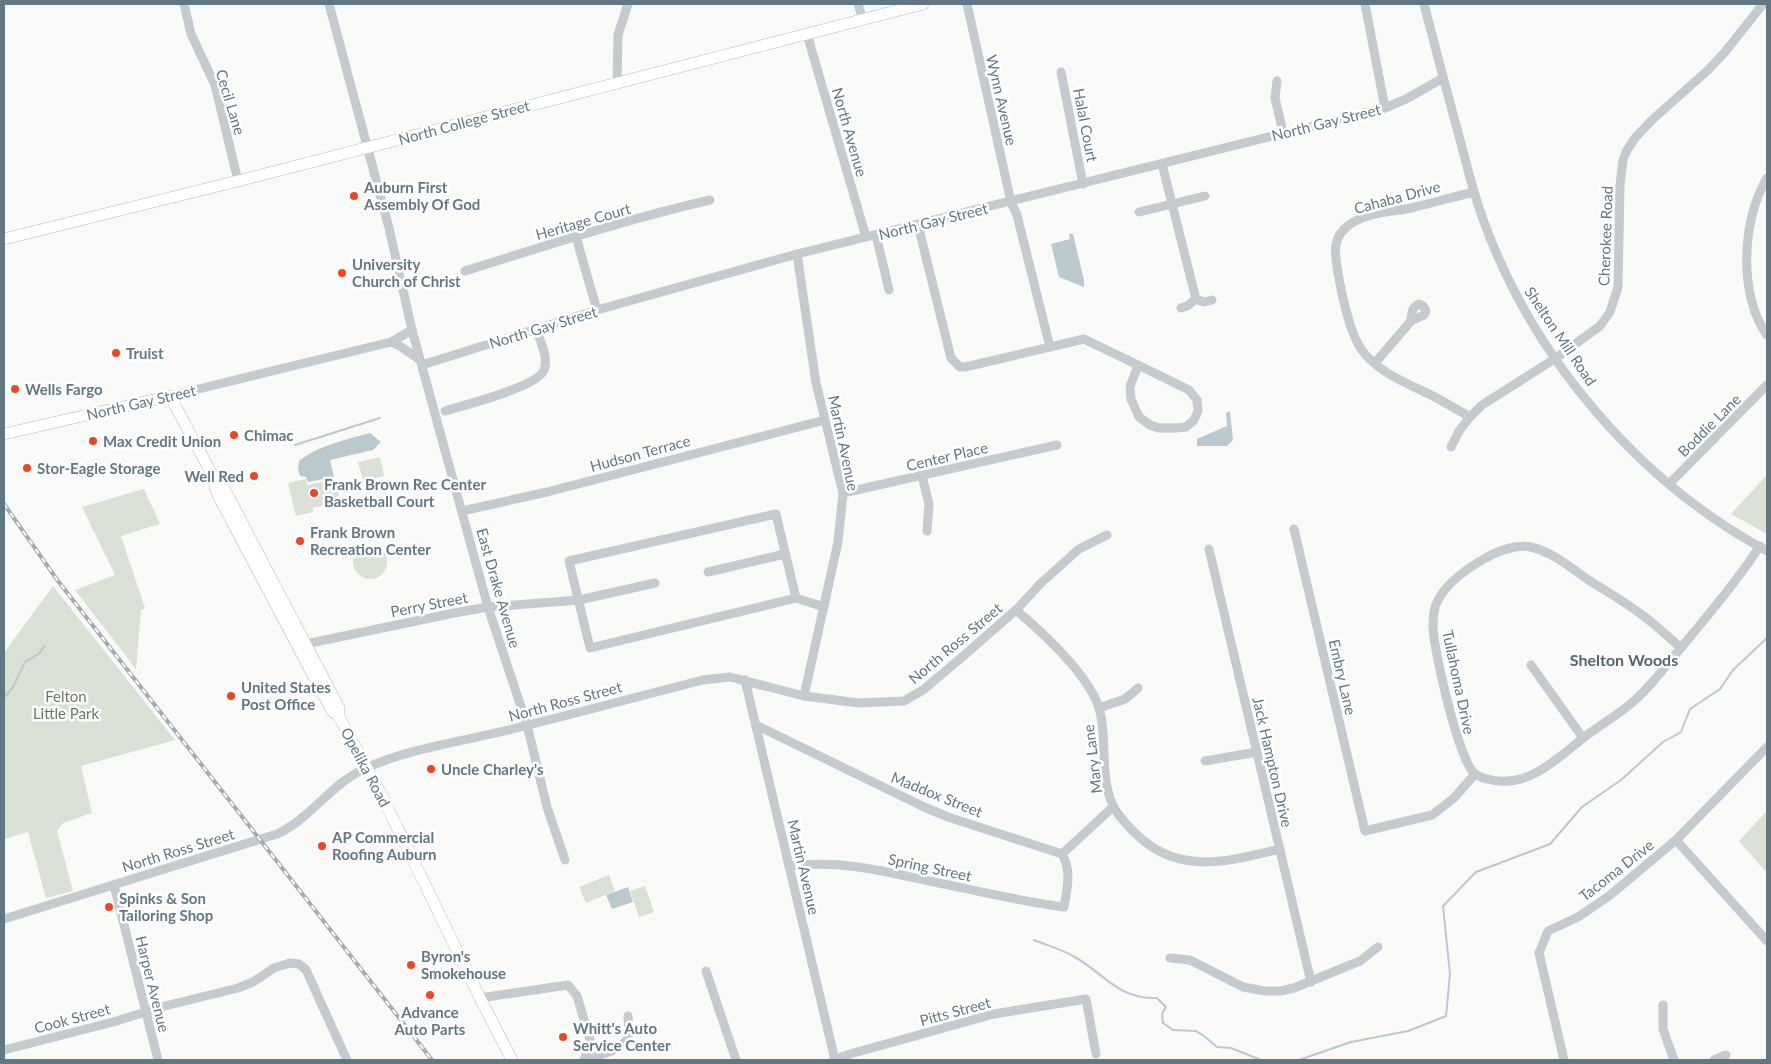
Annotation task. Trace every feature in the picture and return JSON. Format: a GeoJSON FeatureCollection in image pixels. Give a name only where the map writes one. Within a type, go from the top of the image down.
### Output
{"type":"FeatureCollection","features":[{"type":"Feature","properties":{"kind":"main road","name":"North College Street"},"geometry":{"type":"LineString","coordinates":[[4,238],[238,181],[924,4]]}},
{"type":"Feature","properties":{"kind":"main road","name":"North Gay Street"},"geometry":{"type":"LineString","coordinates":[[4,434],[170,396]]}},
{"type":"Feature","properties":{"kind":"main road","name":"Opelika Road"},"geometry":{"type":"LineString","coordinates":[[170,396],[215,480],[221,483],[227,494],[302,645],[339,708],[338,715],[381,794],[512,1060]]}},
{"type":"Feature","properties":{"kind":"main road"},"geometry":{"type":"LineString","coordinates":[[4,428],[16,431]]}},
{"type":"Feature","properties":{"kind":"street","name":"Cecil Lane"},"geometry":{"type":"LineString","coordinates":[[184,4],[191,34],[214,85],[238,181]]}},
{"type":"Feature","properties":{"kind":"street","name":"East Drake Avenue"},"geometry":{"type":"LineString","coordinates":[[329,4],[389,228],[412,330],[488,607],[527,725],[547,807],[565,860]]}},
{"type":"Feature","properties":{"kind":"street"},"geometry":{"type":"LineString","coordinates":[[617,82],[618,35],[628,4]]}},
{"type":"Feature","properties":{"kind":"street"},"geometry":{"type":"LineString","coordinates":[[858,4],[862,20]]}},
{"type":"Feature","properties":{"kind":"street","name":"Wynn Avenue"},"geometry":{"type":"LineString","coordinates":[[967,4],[1011,202],[1017,215],[1050,347]]}},
{"type":"Feature","properties":{"kind":"street"},"geometry":{"type":"LineString","coordinates":[[1365,4],[1385,108]]}},
{"type":"Feature","properties":{"kind":"street","name":"Shelton Mill Road"},"geometry":{"type":"LineString","coordinates":[[1424,4],[1474,192],[1492,243],[1513,289],[1532,323],[1584,396],[1618,436],[1669,484],[1716,518],[1764,548]]}},
{"type":"Feature","properties":{"kind":"street","name":"Cherokee Road"},"geometry":{"type":"LineString","coordinates":[[1451,447],[1459,431],[1482,405],[1556,358],[1600,326],[1610,312],[1618,287],[1620,185],[1623,160],[1626,152],[1635,138],[1652,120],[1708,70],[1725,52],[1763,4]]}},
{"type":"Feature","properties":{"kind":"street","name":"North Avenue"},"geometry":{"type":"LineString","coordinates":[[807,34],[866,238]]}},
{"type":"Feature","properties":{"kind":"street","name":"Halal Court"},"geometry":{"type":"LineString","coordinates":[[1061,72],[1083,184]]}},
{"type":"Feature","properties":{"kind":"street","name":"North Gay Street"},"geometry":{"type":"LineString","coordinates":[[421,363],[597,310],[797,254],[1385,108],[1406,99],[1443,78]]}},
{"type":"Feature","properties":{"kind":"street"},"geometry":{"type":"LineString","coordinates":[[1277,82],[1275,98],[1283,132]]}},
{"type":"Feature","properties":{"kind":"street"},"geometry":{"type":"LineString","coordinates":[[1162,164],[1196,299]]}},
{"type":"Feature","properties":{"kind":"street"},"geometry":{"type":"LineString","coordinates":[[1767,178],[1754,211],[1748,236],[1747,260],[1748,285],[1754,310],[1767,335]]}},
{"type":"Feature","properties":{"kind":"street","name":"Cahaba Drive"},"geometry":{"type":"LineString","coordinates":[[1470,417],[1390,374],[1375,363],[1360,347],[1351,324],[1334,250],[1341,233],[1347,226],[1362,218],[1474,192]]}},
{"type":"Feature","properties":{"kind":"street"},"geometry":{"type":"LineString","coordinates":[[1139,212],[1205,196]]}},
{"type":"Feature","properties":{"kind":"street","name":"Heritage Court"},"geometry":{"type":"LineString","coordinates":[[465,271],[576,237],[710,200]]}},
{"type":"Feature","properties":{"kind":"street"},"geometry":{"type":"LineString","coordinates":[[918,225],[951,358],[960,367],[1084,339],[1138,365],[1189,390],[1197,400],[1198,411],[1194,420],[1186,426],[1159,428],[1150,425],[1139,417],[1131,399],[1130,387],[1138,365]]}},
{"type":"Feature","properties":{"kind":"street"},"geometry":{"type":"LineString","coordinates":[[876,235],[889,290]]}},
{"type":"Feature","properties":{"kind":"street"},"geometry":{"type":"LineString","coordinates":[[576,237],[597,310]]}},
{"type":"Feature","properties":{"kind":"street","name":"Martin Avenue"},"geometry":{"type":"LineString","coordinates":[[797,254],[816,383],[843,493],[838,542],[804,696]]}},
{"type":"Feature","properties":{"kind":"street"},"geometry":{"type":"LineString","coordinates":[[1196,299],[1204,302],[1212,300]]}},
{"type":"Feature","properties":{"kind":"street"},"geometry":{"type":"LineString","coordinates":[[1181,308],[1196,299]]}},
{"type":"Feature","properties":{"kind":"street"},"geometry":{"type":"LineString","coordinates":[[1375,363],[1411,321]]}},
{"type":"Feature","properties":{"kind":"street"},"geometry":{"type":"LineString","coordinates":[[445,411],[500,394],[538,378],[544,371],[546,362],[536,329]]}},
{"type":"Feature","properties":{"kind":"street","name":"North Gay Street"},"geometry":{"type":"LineString","coordinates":[[170,396],[391,342],[412,330]]}},
{"type":"Feature","properties":{"kind":"street"},"geometry":{"type":"LineString","coordinates":[[391,342],[400,346],[421,363]]}},
{"type":"Feature","properties":{"kind":"street","name":"Boddie Lane"},"geometry":{"type":"LineString","coordinates":[[1669,484],[1767,385]]}},
{"type":"Feature","properties":{"kind":"street","name":"Hudson Terrace"},"geometry":{"type":"LineString","coordinates":[[462,511],[542,493],[826,420]]}},
{"type":"Feature","properties":{"kind":"street","name":"Center Place"},"geometry":{"type":"LineString","coordinates":[[843,493],[1058,445]]}},
{"type":"Feature","properties":{"kind":"street"},"geometry":{"type":"LineString","coordinates":[[922,476],[929,504],[927,530]]}},
{"type":"Feature","properties":{"kind":"street"},"geometry":{"type":"LineString","coordinates":[[796,598],[776,514],[569,561],[590,648],[796,598],[824,608]]}},
{"type":"Feature","properties":{"kind":"street","name":"Embry Lane"},"geometry":{"type":"LineString","coordinates":[[1294,529],[1365,831],[1432,815],[1454,798],[1475,774]]}},
{"type":"Feature","properties":{"kind":"street","name":"North Ross Street"},"geometry":{"type":"LineString","coordinates":[[4,919],[277,834],[291,827],[348,777],[404,754],[703,680],[730,677],[804,696],[859,703],[904,701],[923,690],[1016,610],[1041,583],[1079,549],[1107,535]]}},
{"type":"Feature","properties":{"kind":"street","name":"Tullahoma Drive"},"geometry":{"type":"LineString","coordinates":[[1475,774],[1467,764],[1457,741],[1435,643],[1433,626],[1438,600],[1453,580],[1473,565],[1495,552],[1522,547],[1530,547],[1554,556],[1639,612],[1681,648]]}},
{"type":"Feature","properties":{"kind":"street"},"geometry":{"type":"LineString","coordinates":[[1475,774],[1501,782],[1536,774],[1629,706],[1647,688],[1764,548]]}},
{"type":"Feature","properties":{"kind":"street","name":"Jack Hampton Drive"},"geometry":{"type":"LineString","coordinates":[[1209,549],[1311,982]]}},
{"type":"Feature","properties":{"kind":"street"},"geometry":{"type":"LineString","coordinates":[[708,572],[785,554]]}},
{"type":"Feature","properties":{"kind":"street","name":"Perry Street"},"geometry":{"type":"LineString","coordinates":[[302,645],[488,607],[579,600],[655,583]]}},
{"type":"Feature","properties":{"kind":"street","name":"Mary Lane"},"geometry":{"type":"LineString","coordinates":[[1016,610],[1042,632],[1091,690],[1099,708],[1103,731],[1104,774],[1113,807],[1137,835],[1157,850],[1179,860],[1204,863],[1229,861],[1280,850]]}},
{"type":"Feature","properties":{"kind":"street"},"geometry":{"type":"LineString","coordinates":[[1531,665],[1583,738]]}},
{"type":"Feature","properties":{"kind":"street","name":"Martin Avenue"},"geometry":{"type":"LineString","coordinates":[[745,680],[789,866],[839,1059]]}},
{"type":"Feature","properties":{"kind":"street"},"geometry":{"type":"LineString","coordinates":[[1099,708],[1125,698],[1138,688]]}},
{"type":"Feature","properties":{"kind":"street","name":"Maddox Street"},"geometry":{"type":"LineString","coordinates":[[756,725],[924,808],[1062,854]]}},
{"type":"Feature","properties":{"kind":"street","name":"Tacoma Drive"},"geometry":{"type":"LineString","coordinates":[[1564,1060],[1539,953],[1548,931],[1578,917],[1609,896],[1676,840],[1767,747]]}},
{"type":"Feature","properties":{"kind":"street"},"geometry":{"type":"LineString","coordinates":[[1205,761],[1257,752]]}},
{"type":"Feature","properties":{"kind":"street"},"geometry":{"type":"LineString","coordinates":[[1062,854],[1113,807]]}},
{"type":"Feature","properties":{"kind":"street"},"geometry":{"type":"LineString","coordinates":[[1676,840],[1767,941]]}},
{"type":"Feature","properties":{"kind":"street","name":"Spring Street"},"geometry":{"type":"LineString","coordinates":[[789,866],[814,863],[858,866],[1030,902],[1064,907],[1069,870],[1062,854]]}},
{"type":"Feature","properties":{"kind":"street","name":"Harper Avenue"},"geometry":{"type":"LineString","coordinates":[[114,885],[158,1060]]}},
{"type":"Feature","properties":{"kind":"street"},"geometry":{"type":"LineString","coordinates":[[1170,958],[1190,960],[1243,987],[1265,992],[1281,991],[1311,982],[1360,962],[1378,947]]}},
{"type":"Feature","properties":{"kind":"street","name":"Cook Street"},"geometry":{"type":"LineString","coordinates":[[4,1050],[238,988],[253,982],[274,968],[299,964],[306,970],[347,1060]]}},
{"type":"Feature","properties":{"kind":"street"},"geometry":{"type":"LineString","coordinates":[[706,971],[736,1060]]}},
{"type":"Feature","properties":{"kind":"street"},"geometry":{"type":"LineString","coordinates":[[480,998],[568,985],[577,996],[592,1042],[585,1060]]}},
{"type":"Feature","properties":{"kind":"street","name":"Pitts Street"},"geometry":{"type":"LineString","coordinates":[[839,1059],[994,1014],[1086,999],[1096,1054]]}},
{"type":"Feature","properties":{"kind":"street"},"geometry":{"type":"LineString","coordinates":[[1663,1005],[1663,1029],[1674,1060]]}},
{"type":"Feature","properties":{"kind":"street"},"geometry":{"type":"LineString","coordinates":[[585,1060],[621,1046],[628,1037],[628,1016]]}},
{"type":"Feature","properties":{"kind":"street"},"geometry":{"type":"LineString","coordinates":[[1714,1060],[1726,1055]]}},
{"type":"Feature","properties":{"kind":"green space"},"geometry":{"type":"Polygon","coordinates":[[[380,457],[384,476],[363,481],[358,462],[380,457]]]}},
{"type":"Feature","properties":{"kind":"green space"},"geometry":{"type":"Polygon","coordinates":[[[1767,475],[1767,534],[1731,514],[1767,475]]]}},
{"type":"Feature","properties":{"kind":"green space","name":"Frank Brown Rec Center Basketball Court"},"geometry":{"type":"Polygon","coordinates":[[[306,479],[307,485],[335,479],[340,501],[313,508],[313,512],[296,516],[288,483],[306,479]]]}},
{"type":"Feature","properties":{"kind":"green space"},"geometry":{"type":"Polygon","coordinates":[[[144,489],[160,524],[121,536],[145,608],[141,610],[136,669],[75,590],[115,575],[82,507],[144,489]]]}},
{"type":"Feature","properties":{"kind":"green space"},"geometry":{"type":"Polygon","coordinates":[[[370,545],[382,550],[387,562],[382,574],[370,579],[358,574],[353,562],[358,550],[370,545]]]}},
{"type":"Feature","properties":{"kind":"green space","name":"Felton Little Park"},"geometry":{"type":"Polygon","coordinates":[[[53,586],[175,740],[81,766],[92,813],[63,823],[57,831],[73,891],[46,898],[28,832],[4,839],[4,653],[53,586]]]}},
{"type":"Feature","properties":{"kind":"green space"},"geometry":{"type":"Polygon","coordinates":[[[1767,811],[1767,873],[1739,841],[1767,811]]]}},
{"type":"Feature","properties":{"kind":"green space"},"geometry":{"type":"Polygon","coordinates":[[[609,875],[615,891],[586,903],[579,887],[609,875]]]}},
{"type":"Feature","properties":{"kind":"green space"},"geometry":{"type":"Polygon","coordinates":[[[645,886],[654,912],[639,917],[630,891],[645,886]]]}},
{"type":"Feature","properties":{"kind":"shaded area"},"geometry":{"type":"Polygon","coordinates":[[[1069,234],[1073,234],[1084,287],[1059,277],[1051,244],[1070,239],[1069,234]]]}},
{"type":"Feature","properties":{"kind":"shaded area"},"geometry":{"type":"Polygon","coordinates":[[[1230,411],[1233,440],[1227,446],[1197,446],[1197,439],[1227,426],[1226,413],[1230,411]]]}},
{"type":"Feature","properties":{"kind":"shaded area"},"geometry":{"type":"Polygon","coordinates":[[[370,433],[381,442],[373,450],[330,460],[334,477],[308,482],[306,477],[300,476],[298,469],[299,461],[307,455],[333,444],[370,433]]]}},
{"type":"Feature","properties":{"kind":"shaded area"},"geometry":{"type":"Polygon","coordinates":[[[628,887],[633,902],[612,909],[606,895],[628,887]]]}},
{"type":"Feature","properties":{"kind":"waterway"},"geometry":{"type":"LineString","coordinates":[[295,445],[380,418]]}},
{"type":"Feature","properties":{"kind":"waterway"},"geometry":{"type":"LineString","coordinates":[[1299,1060],[1351,1042],[1408,1031],[1446,1016],[1450,974],[1443,906],[1476,872],[1550,844],[1582,807],[1621,780],[1663,742],[1681,732],[1690,709],[1720,689],[1733,670],[1767,638]]}},
{"type":"Feature","properties":{"kind":"waterway"},"geometry":{"type":"LineString","coordinates":[[4,698],[13,687],[25,662],[40,653],[44,646]]}},
{"type":"Feature","properties":{"kind":"waterway"},"geometry":{"type":"LineString","coordinates":[[1034,940],[1059,949],[1084,962],[1121,990],[1132,995],[1157,998],[1166,1007],[1162,1014],[1163,1023],[1173,1030],[1196,1031],[1217,1047],[1231,1048],[1261,1060]]}},
{"type":"Feature","properties":{"kind":"railway"},"geometry":{"type":"LineString","coordinates":[[4,504],[58,581],[432,1060]]}},
{"type":"Feature","properties":{"kind":"place","name":"Auburn First Assembly Of God"},"geometry":{"type":"Point","coordinates":[354,196]}},
{"type":"Feature","properties":{"kind":"place","name":"University Church of Christ"},"geometry":{"type":"Point","coordinates":[342,273]}},
{"type":"Feature","properties":{"kind":"place","name":"Truist"},"geometry":{"type":"Point","coordinates":[116,353]}},
{"type":"Feature","properties":{"kind":"place","name":"Wells Fargo"},"geometry":{"type":"Point","coordinates":[15,389]}},
{"type":"Feature","properties":{"kind":"place","name":"Chimac"},"geometry":{"type":"Point","coordinates":[234,435]}},
{"type":"Feature","properties":{"kind":"place","name":"Max Credit Union"},"geometry":{"type":"Point","coordinates":[93,441]}},
{"type":"Feature","properties":{"kind":"place","name":"Stor-Eagle Storage"},"geometry":{"type":"Point","coordinates":[27,468]}},
{"type":"Feature","properties":{"kind":"place","name":"Well Red"},"geometry":{"type":"Point","coordinates":[254,476]}},
{"type":"Feature","properties":{"kind":"place","name":"Frank Brown Rec Center Basketball Court"},"geometry":{"type":"Point","coordinates":[314,493]}},
{"type":"Feature","properties":{"kind":"place","name":"Frank Brown Recreation Center"},"geometry":{"type":"Point","coordinates":[300,541]}},
{"type":"Feature","properties":{"kind":"place","name":"United States Post Office"},"geometry":{"type":"Point","coordinates":[231,696]}},
{"type":"Feature","properties":{"kind":"place","name":"Uncle Charley's"},"geometry":{"type":"Point","coordinates":[431,769]}},
{"type":"Feature","properties":{"kind":"place","name":"AP Commercial Roofing Auburn"},"geometry":{"type":"Point","coordinates":[322,846]}},
{"type":"Feature","properties":{"kind":"place","name":"Spinks & Son Tailoring Shop"},"geometry":{"type":"Point","coordinates":[109,907]}},
{"type":"Feature","properties":{"kind":"place","name":"Byron's Smokehouse"},"geometry":{"type":"Point","coordinates":[411,965]}},
{"type":"Feature","properties":{"kind":"place","name":"Advance Auto Parts"},"geometry":{"type":"Point","coordinates":[430,995]}},
{"type":"Feature","properties":{"kind":"place","name":"Whitt's Auto Service Center"},"geometry":{"type":"Point","coordinates":[563,1037]}},
{"type":"Feature","properties":{"kind":"district","name":"Shelton Woods"},"geometry":{"type":"Point","coordinates":[1624,659]}}]}
